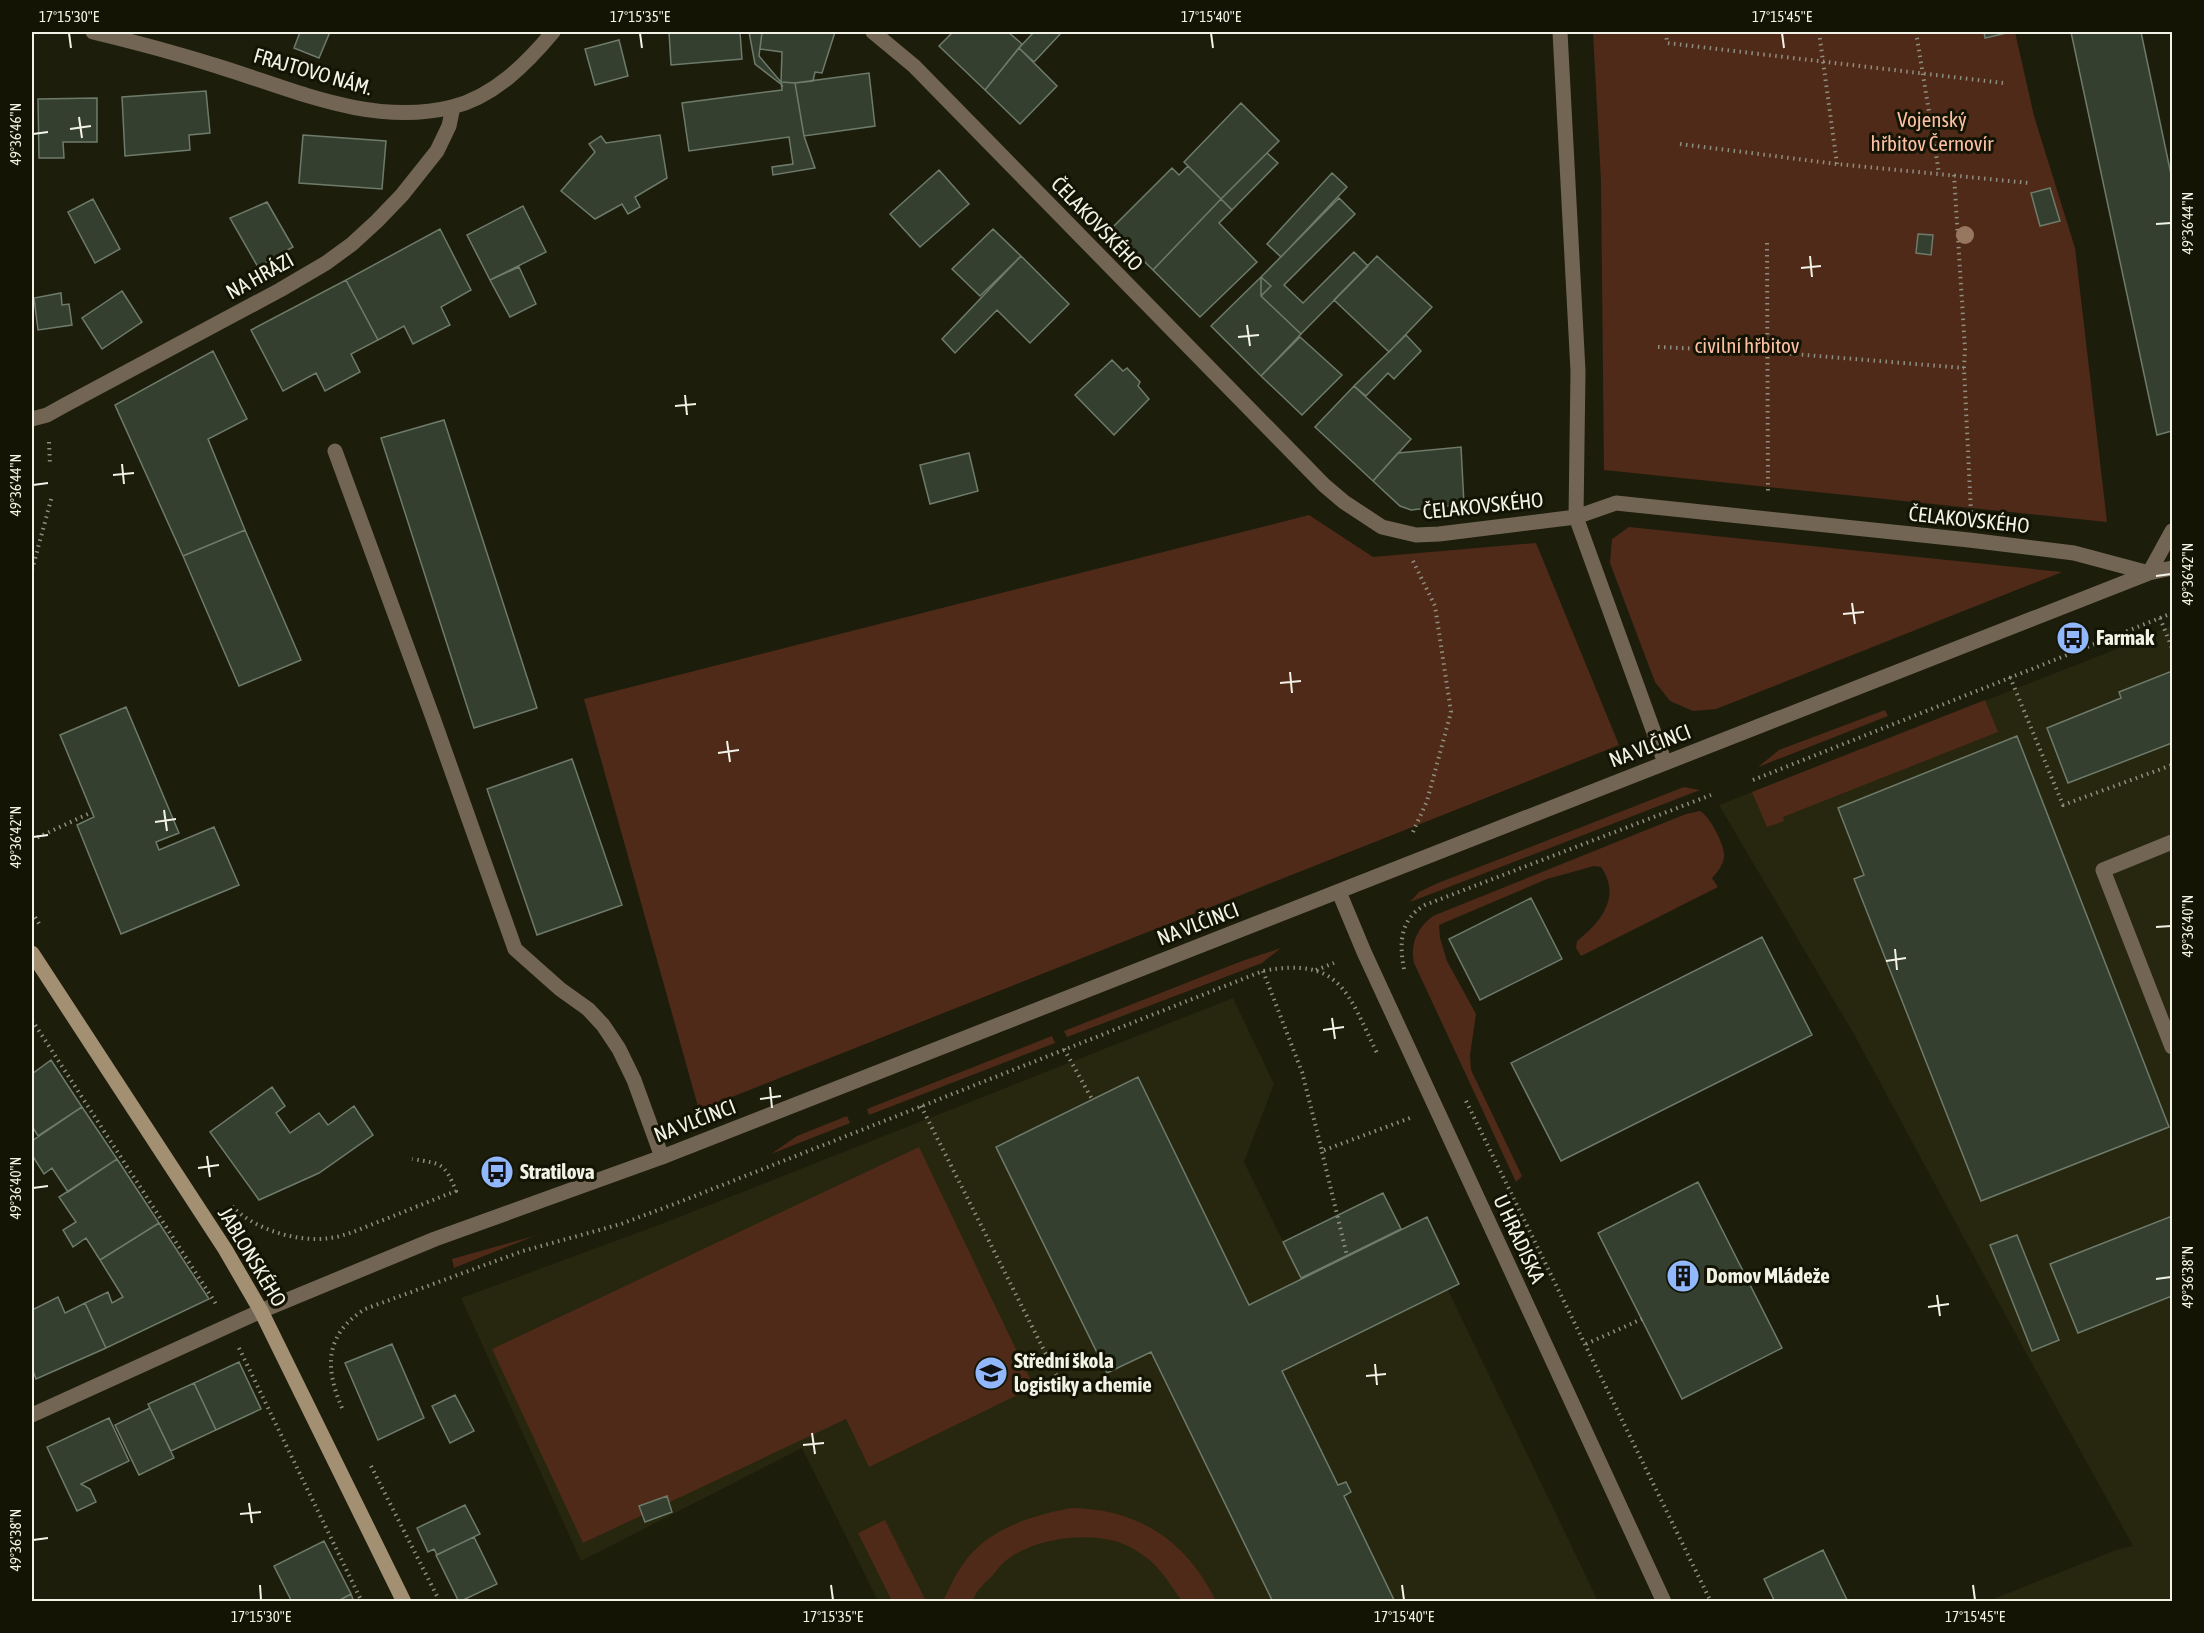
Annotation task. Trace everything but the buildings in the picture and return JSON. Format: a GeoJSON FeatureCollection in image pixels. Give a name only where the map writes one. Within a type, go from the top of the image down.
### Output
{"type":"FeatureCollection","features":[{"type":"Feature","properties":{"kind":"street","name":"FRAJTOVO NÁM."},"geometry":{"type":"LineString","coordinates":[[93,32],[180,54],[353,108],[387,113],[414,113],[453,107],[480,96],[501,82],[538,50],[553,32]]}},
{"type":"Feature","properties":{"kind":"street","name":"ČELAKOVSKÉHO"},"geometry":{"type":"LineString","coordinates":[[873,32],[914,66],[1324,485],[1364,516],[1382,526],[1416,535],[1439,534],[1576,517],[1616,503],[2074,553],[2149,573]]}},
{"type":"Feature","properties":{"kind":"street"},"geometry":{"type":"LineString","coordinates":[[1560,32],[1578,371],[1576,517],[1665,763]]}},
{"type":"Feature","properties":{"kind":"street","name":"NA HRÁZI"},"geometry":{"type":"LineString","coordinates":[[32,419],[47,415],[326,263],[377,222],[402,195],[437,152],[449,126],[453,107]]}},
{"type":"Feature","properties":{"kind":"street"},"geometry":{"type":"LineString","coordinates":[[334,451],[433,718],[515,949],[560,989],[588,1009],[603,1025],[619,1049],[634,1080],[662,1157]]}},
{"type":"Feature","properties":{"kind":"street"},"geometry":{"type":"LineString","coordinates":[[2149,573],[2172,531]]}},
{"type":"Feature","properties":{"kind":"street","name":"NA VLČINCI"},"geometry":{"type":"LineString","coordinates":[[261,1311],[435,1239],[662,1157],[2149,573],[2172,568]]}},
{"type":"Feature","properties":{"kind":"street"},"geometry":{"type":"LineString","coordinates":[[2172,842],[2103,870],[2172,1047]]}},
{"type":"Feature","properties":{"kind":"street","name":"U HRADISKA"},"geometry":{"type":"LineString","coordinates":[[1339,892],[1364,952],[1664,1602]]}},
{"type":"Feature","properties":{"kind":"street","name":"JABLONSKÉHO"},"geometry":{"type":"LineString","coordinates":[[32,953],[225,1250],[261,1311],[404,1602]]}},
{"type":"Feature","properties":{"kind":"street"},"geometry":{"type":"LineString","coordinates":[[32,1415],[261,1311]]}},
{"type":"Feature","properties":{"kind":"path"},"geometry":{"type":"LineString","coordinates":[[1666,32],[1667,43],[2003,83]]}},
{"type":"Feature","properties":{"kind":"path"},"geometry":{"type":"LineString","coordinates":[[1819,32],[1837,164]]}},
{"type":"Feature","properties":{"kind":"path"},"geometry":{"type":"LineString","coordinates":[[1917,32],[1939,173]]}},
{"type":"Feature","properties":{"kind":"path"},"geometry":{"type":"LineString","coordinates":[[1680,144],[1837,164],[2029,183]]}},
{"type":"Feature","properties":{"kind":"path"},"geometry":{"type":"LineString","coordinates":[[1954,175],[1965,349],[1971,508],[1969,540]]}},
{"type":"Feature","properties":{"kind":"path"},"geometry":{"type":"LineString","coordinates":[[1767,243],[1768,520]]}},
{"type":"Feature","properties":{"kind":"path"},"geometry":{"type":"LineString","coordinates":[[1658,347],[1769,352],[1964,368]]}},
{"type":"Feature","properties":{"kind":"path"},"geometry":{"type":"LineString","coordinates":[[32,570],[52,496]]}},
{"type":"Feature","properties":{"kind":"path"},"geometry":{"type":"LineString","coordinates":[[1397,868],[1427,801],[1451,712],[1435,606],[1400,532]]}},
{"type":"Feature","properties":{"kind":"path"},"geometry":{"type":"LineString","coordinates":[[1753,780],[2172,613]]}},
{"type":"Feature","properties":{"kind":"path"},"geometry":{"type":"LineString","coordinates":[[2160,618],[2172,648]]}},
{"type":"Feature","properties":{"kind":"path"},"geometry":{"type":"LineString","coordinates":[[2010,677],[2063,805],[2172,765]]}},
{"type":"Feature","properties":{"kind":"path"},"geometry":{"type":"LineString","coordinates":[[1405,975],[1401,938],[1408,920],[1416,910],[1711,795]]}},
{"type":"Feature","properties":{"kind":"path"},"geometry":{"type":"LineString","coordinates":[[32,840],[88,814]]}},
{"type":"Feature","properties":{"kind":"path"},"geometry":{"type":"LineString","coordinates":[[32,912],[45,932]]}},
{"type":"Feature","properties":{"kind":"path"},"geometry":{"type":"LineString","coordinates":[[1395,940],[1401,938]]}},
{"type":"Feature","properties":{"kind":"path"},"geometry":{"type":"LineString","coordinates":[[1315,971],[1334,963]]}},
{"type":"Feature","properties":{"kind":"path"},"geometry":{"type":"LineString","coordinates":[[345,1416],[332,1378],[330,1363],[332,1348],[345,1324],[365,1310],[523,1251],[621,1224],[1263,971],[1294,967],[1333,977],[1347,991],[1378,1054]]}},
{"type":"Feature","properties":{"kind":"path"},"geometry":{"type":"LineString","coordinates":[[1263,971],[1302,1072],[1347,1256]]}},
{"type":"Feature","properties":{"kind":"path"},"geometry":{"type":"LineString","coordinates":[[32,1020],[221,1312]]}},
{"type":"Feature","properties":{"kind":"path"},"geometry":{"type":"LineString","coordinates":[[1064,1049],[1092,1099]]}},
{"type":"Feature","properties":{"kind":"path"},"geometry":{"type":"LineString","coordinates":[[1466,1101],[1711,1602]]}},
{"type":"Feature","properties":{"kind":"path"},"geometry":{"type":"LineString","coordinates":[[921,1106],[1064,1390]]}},
{"type":"Feature","properties":{"kind":"path"},"geometry":{"type":"LineString","coordinates":[[1322,1152],[1410,1118],[1404,1107]]}},
{"type":"Feature","properties":{"kind":"path"},"geometry":{"type":"LineString","coordinates":[[225,1198],[238,1213],[263,1228],[287,1235],[329,1239],[350,1233],[456,1191],[444,1166],[438,1163],[412,1160]]}},
{"type":"Feature","properties":{"kind":"path"},"geometry":{"type":"LineString","coordinates":[[1586,1344],[1642,1319]]}},
{"type":"Feature","properties":{"kind":"path"},"geometry":{"type":"LineString","coordinates":[[236,1342],[362,1602]]}},
{"type":"Feature","properties":{"kind":"path"},"geometry":{"type":"LineString","coordinates":[[366,1457],[440,1602]]}},
{"type":"Feature","properties":{"kind":"shaded area"},"geometry":{"type":"Polygon","coordinates":[[[2172,625],[2172,1601],[1988,1601],[2116,1550],[2133,1546],[1855,1036],[1719,805],[2109,652],[2172,625]]]}},
{"type":"Feature","properties":{"kind":"shaded area","name":"Střední škola logistiky a chemie"},"geometry":{"type":"Polygon","coordinates":[[[1233,998],[1274,1084],[1244,1162],[1301,1278],[1427,1217],[1459,1284],[1448,1290],[1598,1601],[878,1601],[802,1448],[581,1561],[461,1298],[664,1223],[1233,998]]]}},
{"type":"Feature","properties":{"kind":"green space","name":"civilní hřbitov"},"geometry":{"type":"Polygon","coordinates":[[[1593,32],[2015,32],[2034,116],[2075,248],[2107,522],[1604,470],[1601,181],[1593,32]]]}},
{"type":"Feature","properties":{"kind":"green space"},"geometry":{"type":"Polygon","coordinates":[[[1309,515],[1373,557],[1536,543],[1619,745],[699,1110],[584,699],[1309,515]]]}},
{"type":"Feature","properties":{"kind":"green space"},"geometry":{"type":"Polygon","coordinates":[[[1629,527],[2062,572],[1716,709],[1693,711],[1670,701],[1655,682],[1610,563],[1612,539],[1629,527]]]}},
{"type":"Feature","properties":{"kind":"green space"},"geometry":{"type":"Polygon","coordinates":[[[1985,700],[1998,732],[1783,817],[1784,821],[1767,827],[1752,792],[1985,700]]]}},
{"type":"Feature","properties":{"kind":"green space"},"geometry":{"type":"Polygon","coordinates":[[[1885,710],[1888,716],[1758,767],[1779,750],[1885,710]]]}},
{"type":"Feature","properties":{"kind":"green space"},"geometry":{"type":"Polygon","coordinates":[[[1684,787],[1700,790],[1410,902],[1419,892],[1438,883],[1684,787]]]}},
{"type":"Feature","properties":{"kind":"green space"},"geometry":{"type":"Polygon","coordinates":[[[1700,811],[1712,825],[1724,852],[1721,866],[1712,878],[1718,887],[1581,956],[1576,948],[1577,941],[1600,918],[1609,899],[1607,878],[1601,867],[1594,866],[1547,879],[1439,925],[1440,938],[1447,961],[1476,1014],[1470,1055],[1471,1070],[1522,1176],[1516,1182],[1414,963],[1413,949],[1416,937],[1433,916],[1686,814],[1700,811]]]}},
{"type":"Feature","properties":{"kind":"green space"},"geometry":{"type":"Polygon","coordinates":[[[1281,948],[1262,963],[1067,1037],[1064,1031],[1242,961],[1281,948]]]}},
{"type":"Feature","properties":{"kind":"green space"},"geometry":{"type":"Polygon","coordinates":[[[1052,1036],[1055,1043],[869,1115],[867,1109],[1052,1036]]]}},
{"type":"Feature","properties":{"kind":"green space"},"geometry":{"type":"Polygon","coordinates":[[[847,1116],[850,1123],[771,1154],[797,1136],[847,1116]]]}},
{"type":"Feature","properties":{"kind":"green space"},"geometry":{"type":"Polygon","coordinates":[[[919,1147],[1034,1387],[869,1467],[846,1419],[583,1543],[492,1349],[919,1147]]]}},
{"type":"Feature","properties":{"kind":"green space"},"geometry":{"type":"Polygon","coordinates":[[[534,1236],[454,1268],[452,1259],[534,1236]]]}},
{"type":"Feature","properties":{"kind":"green space"},"geometry":{"type":"Polygon","coordinates":[[[1072,1508],[1119,1515],[1140,1522],[1159,1533],[1191,1562],[1216,1601],[1182,1601],[1159,1570],[1146,1557],[1115,1541],[1083,1537],[1050,1541],[1020,1551],[1008,1559],[978,1590],[973,1601],[943,1601],[963,1564],[985,1541],[1026,1520],[1072,1508]]]}},
{"type":"Feature","properties":{"kind":"green space"},"geometry":{"type":"Polygon","coordinates":[[[885,1520],[926,1601],[892,1601],[858,1533],[885,1520]]]}},
{"type":"Feature","properties":{"kind":"place","name":"Farmak"},"geometry":{"type":"Point","coordinates":[2073,638]}},
{"type":"Feature","properties":{"kind":"place","name":"Stratilova"},"geometry":{"type":"Point","coordinates":[497,1172]}},
{"type":"Feature","properties":{"kind":"place","name":"Domov Mládeže"},"geometry":{"type":"Point","coordinates":[1683,1276]}},
{"type":"Feature","properties":{"kind":"place","name":"Střední škola logistiky a chemie"},"geometry":{"type":"Point","coordinates":[991,1373]}},
{"type":"Feature","properties":{"kind":"park label","name":"Vojenský hřbitov Černovír"},"geometry":{"type":"Point","coordinates":[1932,132]}}]}
